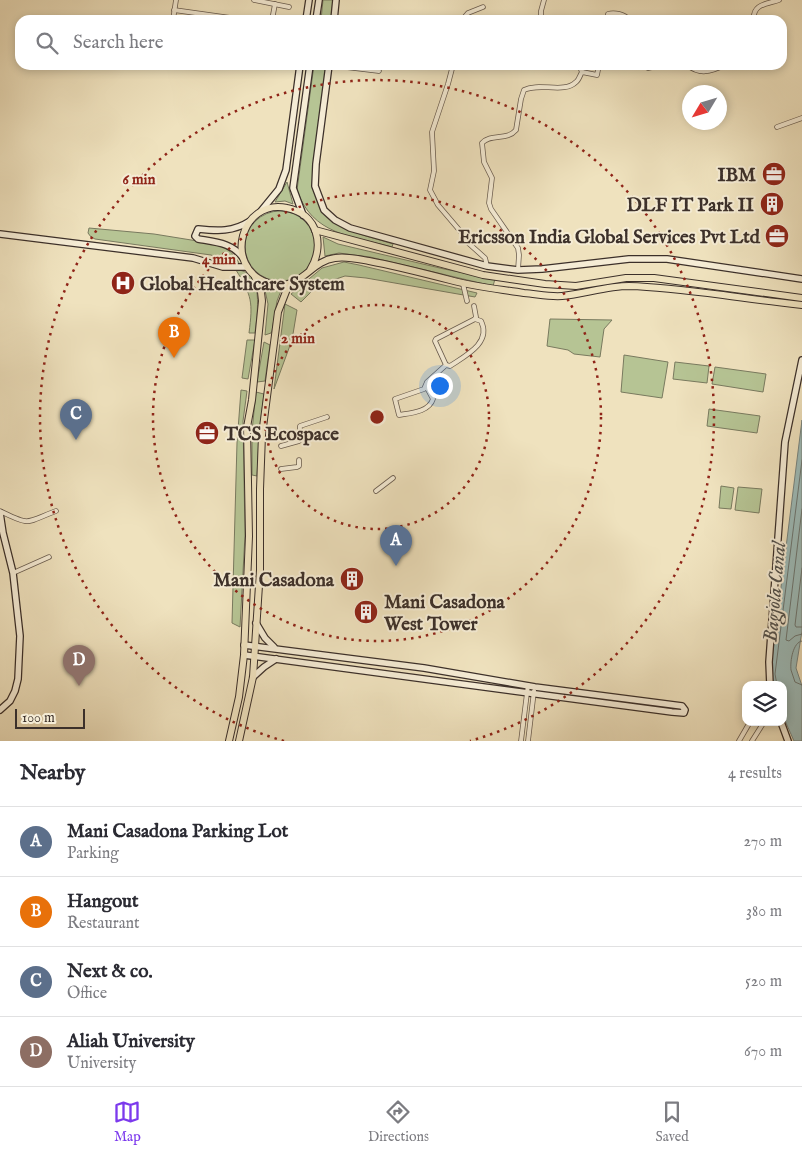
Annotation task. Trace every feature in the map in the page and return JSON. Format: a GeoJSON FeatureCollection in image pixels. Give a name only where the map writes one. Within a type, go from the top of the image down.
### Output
{"type":"FeatureCollection","features":[{"type":"Feature","properties":{"kind":"main road"},"geometry":{"type":"LineString","coordinates":[[229,741],[239,697],[244,655],[249,536],[247,427],[252,400],[262,300],[261,292],[254,276],[247,267],[241,248],[242,238],[250,220],[260,213],[277,207],[295,210],[303,215],[315,230],[318,240],[316,261],[310,270]]}},
{"type":"Feature","properties":{"kind":"main road"},"geometry":{"type":"LineString","coordinates":[[315,230],[484,275],[545,284],[576,286],[626,278],[654,278],[802,298]]}},
{"type":"Feature","properties":{"kind":"main road"},"geometry":{"type":"LineString","coordinates":[[254,276],[271,284],[289,284],[304,276],[324,260],[336,257],[353,258],[402,268],[463,284],[549,297],[627,286],[802,306]]}},
{"type":"Feature","properties":{"kind":"main road"},"geometry":{"type":"LineString","coordinates":[[239,741],[253,677],[260,570],[262,435],[278,312],[289,284]]}},
{"type":"Feature","properties":{"kind":"street"},"geometry":{"type":"LineString","coordinates":[[173,15],[176,0]]}},
{"type":"Feature","properties":{"kind":"street"},"geometry":{"type":"LineString","coordinates":[[254,0],[290,7]]}},
{"type":"Feature","properties":{"kind":"street"},"geometry":{"type":"LineString","coordinates":[[307,15],[309,0]]}},
{"type":"Feature","properties":{"kind":"street"},"geometry":{"type":"LineString","coordinates":[[317,15],[319,0]]}},
{"type":"Feature","properties":{"kind":"street"},"geometry":{"type":"LineString","coordinates":[[334,15],[336,0]]}},
{"type":"Feature","properties":{"kind":"street"},"geometry":{"type":"LineString","coordinates":[[541,15],[544,0]]}},
{"type":"Feature","properties":{"kind":"street"},"geometry":{"type":"LineString","coordinates":[[754,15],[754,10],[757,7],[779,0]]}},
{"type":"Feature","properties":{"kind":"street"},"geometry":{"type":"LineString","coordinates":[[273,15],[275,4]]}},
{"type":"Feature","properties":{"kind":"street"},"geometry":{"type":"LineString","coordinates":[[466,15],[482,7]]}},
{"type":"Feature","properties":{"kind":"street"},"geometry":{"type":"LineString","coordinates":[[174,10],[210,15]]}},
{"type":"Feature","properties":{"kind":"street"},"geometry":{"type":"LineString","coordinates":[[608,15],[610,13],[624,15]]}},
{"type":"Feature","properties":{"kind":"street"},"geometry":{"type":"LineString","coordinates":[[260,213],[279,190],[286,170],[299,70]]}},
{"type":"Feature","properties":{"kind":"street"},"geometry":{"type":"LineString","coordinates":[[303,215],[294,188],[309,70]]}},
{"type":"Feature","properties":{"kind":"street"},"geometry":{"type":"LineString","coordinates":[[328,70],[316,164],[315,186],[324,210],[335,220],[350,228],[487,266],[518,270],[542,270],[647,258],[667,259],[802,279]]}},
{"type":"Feature","properties":{"kind":"street"},"geometry":{"type":"LineString","coordinates":[[371,70],[379,71]]}},
{"type":"Feature","properties":{"kind":"street"},"geometry":{"type":"LineString","coordinates":[[452,70],[432,132],[434,171],[430,190],[438,205],[461,232],[466,241],[485,258],[487,266]]}},
{"type":"Feature","properties":{"kind":"street"},"geometry":{"type":"LineString","coordinates":[[518,270],[518,248],[491,209],[492,178],[486,166],[482,143],[487,139],[509,136],[516,130],[524,90],[531,87],[568,86],[576,82],[582,72],[597,75],[598,70]]}},
{"type":"Feature","properties":{"kind":"street"},"geometry":{"type":"LineString","coordinates":[[694,70],[703,72],[712,70]]}},
{"type":"Feature","properties":{"kind":"street"},"geometry":{"type":"LineString","coordinates":[[777,127],[802,118]]}},
{"type":"Feature","properties":{"kind":"street"},"geometry":{"type":"LineString","coordinates":[[243,258],[239,252],[230,246],[198,239],[196,231],[198,228],[215,231],[233,230],[250,220]]}},
{"type":"Feature","properties":{"kind":"street"},"geometry":{"type":"LineString","coordinates":[[0,234],[193,258],[223,267],[247,267]]}},
{"type":"Feature","properties":{"kind":"street"},"geometry":{"type":"LineString","coordinates":[[395,252],[398,242]]}},
{"type":"Feature","properties":{"kind":"street"},"geometry":{"type":"LineString","coordinates":[[463,284],[467,301]]}},
{"type":"Feature","properties":{"kind":"street"},"geometry":{"type":"LineString","coordinates":[[474,306],[475,319]]}},
{"type":"Feature","properties":{"kind":"street"},"geometry":{"type":"LineString","coordinates":[[426,386],[433,400],[432,403],[424,409],[400,415],[395,399],[424,389],[427,382],[446,365],[450,366],[477,348],[484,327],[481,321],[475,319],[436,339],[435,342],[446,365]]}},
{"type":"Feature","properties":{"kind":"street"},"geometry":{"type":"LineString","coordinates":[[770,681],[769,662],[785,442],[802,360]]}},
{"type":"Feature","properties":{"kind":"street"},"geometry":{"type":"LineString","coordinates":[[280,446],[299,441],[300,426],[327,417]]}},
{"type":"Feature","properties":{"kind":"street"},"geometry":{"type":"LineString","coordinates":[[281,469],[297,467],[299,466],[299,460]]}},
{"type":"Feature","properties":{"kind":"street"},"geometry":{"type":"LineString","coordinates":[[376,491],[393,478]]}},
{"type":"Feature","properties":{"kind":"street"},"geometry":{"type":"LineString","coordinates":[[1,709],[13,697],[18,679],[20,636],[13,573],[0,515],[27,522],[56,511]]}},
{"type":"Feature","properties":{"kind":"street"},"geometry":{"type":"LineString","coordinates":[[13,573],[49,558]]}},
{"type":"Feature","properties":{"kind":"street"},"geometry":{"type":"LineString","coordinates":[[256,623],[265,638],[276,648]]}},
{"type":"Feature","properties":{"kind":"street"},"geometry":{"type":"LineString","coordinates":[[244,645],[439,670],[531,686],[682,706],[685,710],[682,713],[672,712],[244,655]]}},
{"type":"Feature","properties":{"kind":"street"},"geometry":{"type":"LineString","coordinates":[[253,677],[276,659]]}},
{"type":"Feature","properties":{"kind":"street"},"geometry":{"type":"LineString","coordinates":[[521,741],[526,693],[531,686]]}},
{"type":"Feature","properties":{"kind":"street"},"geometry":{"type":"LineString","coordinates":[[528,741],[534,694],[531,686]]}},
{"type":"Feature","properties":{"kind":"street"},"geometry":{"type":"LineString","coordinates":[[739,741],[748,726]]}},
{"type":"Feature","properties":{"kind":"street"},"geometry":{"type":"LineString","coordinates":[[752,741],[761,726]]}},
{"type":"Feature","properties":{"kind":"street"},"geometry":{"type":"LineString","coordinates":[[782,726],[788,741]]}},
{"type":"Feature","properties":{"kind":"green space"},"geometry":{"type":"Polygon","coordinates":[[[323,0],[333,0],[332,15],[322,15],[323,0]]]}},
{"type":"Feature","properties":{"kind":"green space"},"geometry":{"type":"Polygon","coordinates":[[[313,70],[326,70],[313,176],[315,193],[328,217],[338,225],[393,244],[392,247],[348,236],[323,225],[304,205],[297,190],[313,70]]]}},
{"type":"Feature","properties":{"kind":"green space"},"geometry":{"type":"Polygon","coordinates":[[[287,182],[293,204],[285,201],[275,202],[287,182]]]}},
{"type":"Feature","properties":{"kind":"green space"},"geometry":{"type":"Polygon","coordinates":[[[287,211],[300,217],[309,226],[313,232],[315,246],[313,260],[305,271],[294,279],[273,281],[266,279],[255,271],[247,260],[245,239],[247,232],[255,221],[266,213],[287,211]]]}},
{"type":"Feature","properties":{"kind":"green space"},"geometry":{"type":"Polygon","coordinates":[[[89,228],[154,234],[216,244],[230,252],[240,265],[211,255],[95,239],[88,233],[89,228]]]}},
{"type":"Feature","properties":{"kind":"green space"},"geometry":{"type":"Polygon","coordinates":[[[323,237],[338,244],[495,279],[493,286],[370,257],[339,253],[325,256],[323,237]]]}},
{"type":"Feature","properties":{"kind":"green space"},"geometry":{"type":"Polygon","coordinates":[[[344,262],[477,293],[475,297],[345,276],[318,285],[301,302],[291,294],[322,268],[344,262]]]}},
{"type":"Feature","properties":{"kind":"green space"},"geometry":{"type":"Polygon","coordinates":[[[236,270],[245,272],[251,277],[255,285],[258,305],[255,333],[249,333],[250,300],[236,270]]]}},
{"type":"Feature","properties":{"kind":"green space"},"geometry":{"type":"Polygon","coordinates":[[[264,286],[282,288],[277,301],[272,331],[265,335],[268,304],[264,286]]]}},
{"type":"Feature","properties":{"kind":"green space"},"geometry":{"type":"Polygon","coordinates":[[[285,304],[297,310],[292,340],[274,389],[285,304]]]}},
{"type":"Feature","properties":{"kind":"green space"},"geometry":{"type":"Polygon","coordinates":[[[550,319],[612,320],[604,329],[600,357],[574,354],[568,350],[547,346],[550,319]]]}},
{"type":"Feature","properties":{"kind":"green space"},"geometry":{"type":"Polygon","coordinates":[[[247,340],[255,340],[248,379],[242,378],[247,340]]]}},
{"type":"Feature","properties":{"kind":"green space"},"geometry":{"type":"Polygon","coordinates":[[[264,342],[270,345],[265,381],[257,382],[264,342]]]}},
{"type":"Feature","properties":{"kind":"green space"},"geometry":{"type":"Polygon","coordinates":[[[624,355],[668,362],[662,398],[621,392],[624,355]]]}},
{"type":"Feature","properties":{"kind":"green space"},"geometry":{"type":"Polygon","coordinates":[[[675,362],[709,366],[707,383],[673,379],[675,362]]]}},
{"type":"Feature","properties":{"kind":"green space"},"geometry":{"type":"Polygon","coordinates":[[[715,367],[766,374],[763,392],[712,384],[715,367]]]}},
{"type":"Feature","properties":{"kind":"green space"},"geometry":{"type":"Polygon","coordinates":[[[241,390],[247,391],[243,421],[245,535],[240,627],[232,623],[237,443],[241,390]]]}},
{"type":"Feature","properties":{"kind":"green space"},"geometry":{"type":"Polygon","coordinates":[[[256,392],[264,394],[260,427],[252,431],[256,392]]]}},
{"type":"Feature","properties":{"kind":"green space"},"geometry":{"type":"Polygon","coordinates":[[[709,409],[760,416],[757,433],[707,426],[709,409]]]}},
{"type":"Feature","properties":{"kind":"green space"},"geometry":{"type":"Polygon","coordinates":[[[252,438],[259,439],[257,476],[252,475],[252,438]]]}},
{"type":"Feature","properties":{"kind":"green space"},"geometry":{"type":"Polygon","coordinates":[[[721,486],[734,488],[731,509],[719,508],[721,486]]]}},
{"type":"Feature","properties":{"kind":"green space"},"geometry":{"type":"Polygon","coordinates":[[[738,487],[762,489],[759,513],[735,510],[738,487]]]}},
{"type":"Feature","properties":{"kind":"water"},"geometry":{"type":"Polygon","coordinates":[[[802,420],[802,631],[796,668],[802,686],[802,741],[794,741],[787,725],[787,681],[772,681],[770,675],[802,420]]]}},
{"type":"Feature","properties":{"kind":"place","name":"IBM"},"geometry":{"type":"Point","coordinates":[774,174]}},
{"type":"Feature","properties":{"kind":"place","name":"DLF IT Park II"},"geometry":{"type":"Point","coordinates":[772,204]}},
{"type":"Feature","properties":{"kind":"place","name":"Ericsson India Global Services Pvt Ltd"},"geometry":{"type":"Point","coordinates":[777,236]}},
{"type":"Feature","properties":{"kind":"place","name":"Global Healthcare System"},"geometry":{"type":"Point","coordinates":[123,283]}},
{"type":"Feature","properties":{"kind":"place","name":"Hangout"},"geometry":{"type":"Point","coordinates":[174,358]}},
{"type":"Feature","properties":{"kind":"place","name":"TCS Ecospace"},"geometry":{"type":"Point","coordinates":[207,433]}},
{"type":"Feature","properties":{"kind":"place","name":"Next & co."},"geometry":{"type":"Point","coordinates":[76,440]}},
{"type":"Feature","properties":{"kind":"place","name":"Mani Casadona Parking Lot"},"geometry":{"type":"Point","coordinates":[396,566]}},
{"type":"Feature","properties":{"kind":"place","name":"Mani Casadona"},"geometry":{"type":"Point","coordinates":[352,579]}},
{"type":"Feature","properties":{"kind":"place","name":"Mani Casadona West Tower"},"geometry":{"type":"Point","coordinates":[366,612]}},
{"type":"Feature","properties":{"kind":"place","name":"Aliah University"},"geometry":{"type":"Point","coordinates":[79,686]}},
{"type":"Feature","properties":{"kind":"water label","name":"Bagjola Canal"},"geometry":{"type":"Point","coordinates":[774,592]}}]}
